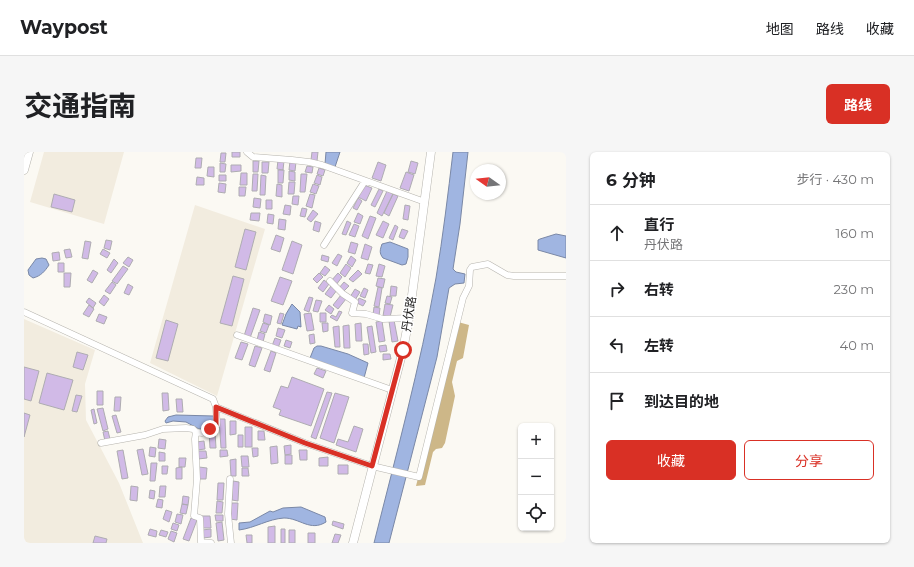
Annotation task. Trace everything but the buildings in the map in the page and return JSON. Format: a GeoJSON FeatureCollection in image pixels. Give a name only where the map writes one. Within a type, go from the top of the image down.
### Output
{"type":"FeatureCollection","features":[{"type":"Feature","properties":{"kind":"main road"},"geometry":{"type":"LineString","coordinates":[[24,170],[29,152]]}},
{"type":"Feature","properties":{"kind":"main road","name":"丹伏路"},"geometry":{"type":"LineString","coordinates":[[352,543],[376,467],[392,390],[403,350],[431,152]]}},
{"type":"Feature","properties":{"kind":"street"},"geometry":{"type":"LineString","coordinates":[[247,152],[253,157],[309,162],[425,202]]}},
{"type":"Feature","properties":{"kind":"street"},"geometry":{"type":"LineString","coordinates":[[324,245],[365,181]]}},
{"type":"Feature","properties":{"kind":"street"},"geometry":{"type":"LineString","coordinates":[[216,407],[305,443],[376,467],[419,477],[463,298],[469,286],[470,270],[472,267],[488,264],[507,275],[514,276],[566,276]]}},
{"type":"Feature","properties":{"kind":"street"},"geometry":{"type":"LineString","coordinates":[[330,281],[343,294],[355,302],[352,313],[366,314],[383,319],[408,318]]}},
{"type":"Feature","properties":{"kind":"street"},"geometry":{"type":"LineString","coordinates":[[24,312],[213,399],[216,407],[216,425],[202,433],[186,428],[163,429],[145,435],[101,443]]}},
{"type":"Feature","properties":{"kind":"street"},"geometry":{"type":"LineString","coordinates":[[237,335],[392,390]]}},
{"type":"Feature","properties":{"kind":"street"},"geometry":{"type":"LineString","coordinates":[[196,432],[197,479],[194,516],[200,518],[201,542],[211,543]]}},
{"type":"Feature","properties":{"kind":"street"},"geometry":{"type":"LineString","coordinates":[[230,479],[228,514],[231,543]]}},
{"type":"Feature","properties":{"kind":"shaded area"},"geometry":{"type":"Polygon","coordinates":[[[44,152],[124,152],[104,224],[30,202],[44,152]]]}},
{"type":"Feature","properties":{"kind":"shaded area"},"geometry":{"type":"Polygon","coordinates":[[[195,205],[265,229],[217,396],[150,363],[195,205]]]}},
{"type":"Feature","properties":{"kind":"shaded area"},"geometry":{"type":"Polygon","coordinates":[[[24,319],[95,350],[85,384],[86,420],[119,483],[143,543],[24,543],[24,319]]]}},
{"type":"Feature","properties":{"kind":"shaded area"},"geometry":{"type":"Polygon","coordinates":[[[458,322],[469,325],[463,358],[457,361],[452,382],[455,396],[445,443],[442,448],[436,449],[433,452],[425,485],[416,486],[458,322]]]}},
{"type":"Feature","properties":{"kind":"water"},"geometry":{"type":"Polygon","coordinates":[[[326,152],[340,152],[335,167],[325,164],[326,152]]]}},
{"type":"Feature","properties":{"kind":"water"},"geometry":{"type":"Polygon","coordinates":[[[453,152],[468,152],[460,224],[453,269],[456,272],[465,274],[464,283],[455,284],[449,288],[437,357],[389,543],[374,543],[430,311],[441,246],[453,152]]]}},
{"type":"Feature","properties":{"kind":"water"},"geometry":{"type":"Polygon","coordinates":[[[556,234],[566,236],[566,258],[538,250],[538,240],[556,234]]]}},
{"type":"Feature","properties":{"kind":"water"},"geometry":{"type":"Polygon","coordinates":[[[390,242],[408,249],[406,264],[402,265],[383,258],[380,251],[382,244],[390,242]]]}},
{"type":"Feature","properties":{"kind":"water"},"geometry":{"type":"Polygon","coordinates":[[[36,259],[46,259],[49,265],[42,273],[33,278],[29,275],[28,270],[36,259]]]}},
{"type":"Feature","properties":{"kind":"water"},"geometry":{"type":"Polygon","coordinates":[[[292,304],[300,312],[301,327],[298,326],[297,329],[282,325],[292,304]]]}},
{"type":"Feature","properties":{"kind":"water"},"geometry":{"type":"Polygon","coordinates":[[[317,346],[348,354],[368,363],[364,378],[312,360],[310,358],[314,348],[317,346]]]}},
{"type":"Feature","properties":{"kind":"water"},"geometry":{"type":"Polygon","coordinates":[[[176,415],[214,416],[214,423],[204,429],[199,429],[186,422],[173,421],[166,423],[165,421],[168,417],[176,415]]]}},
{"type":"Feature","properties":{"kind":"water"},"geometry":{"type":"Polygon","coordinates":[[[301,507],[325,517],[326,522],[315,526],[284,518],[239,530],[239,523],[250,522],[270,511],[273,512],[283,508],[301,507]]]}},
{"type":"Feature","properties":{"kind":"route"},"geometry":{"type":"LineString","coordinates":[[210,429],[216,425],[216,407],[305,443],[372,466],[403,350]]}}]}
